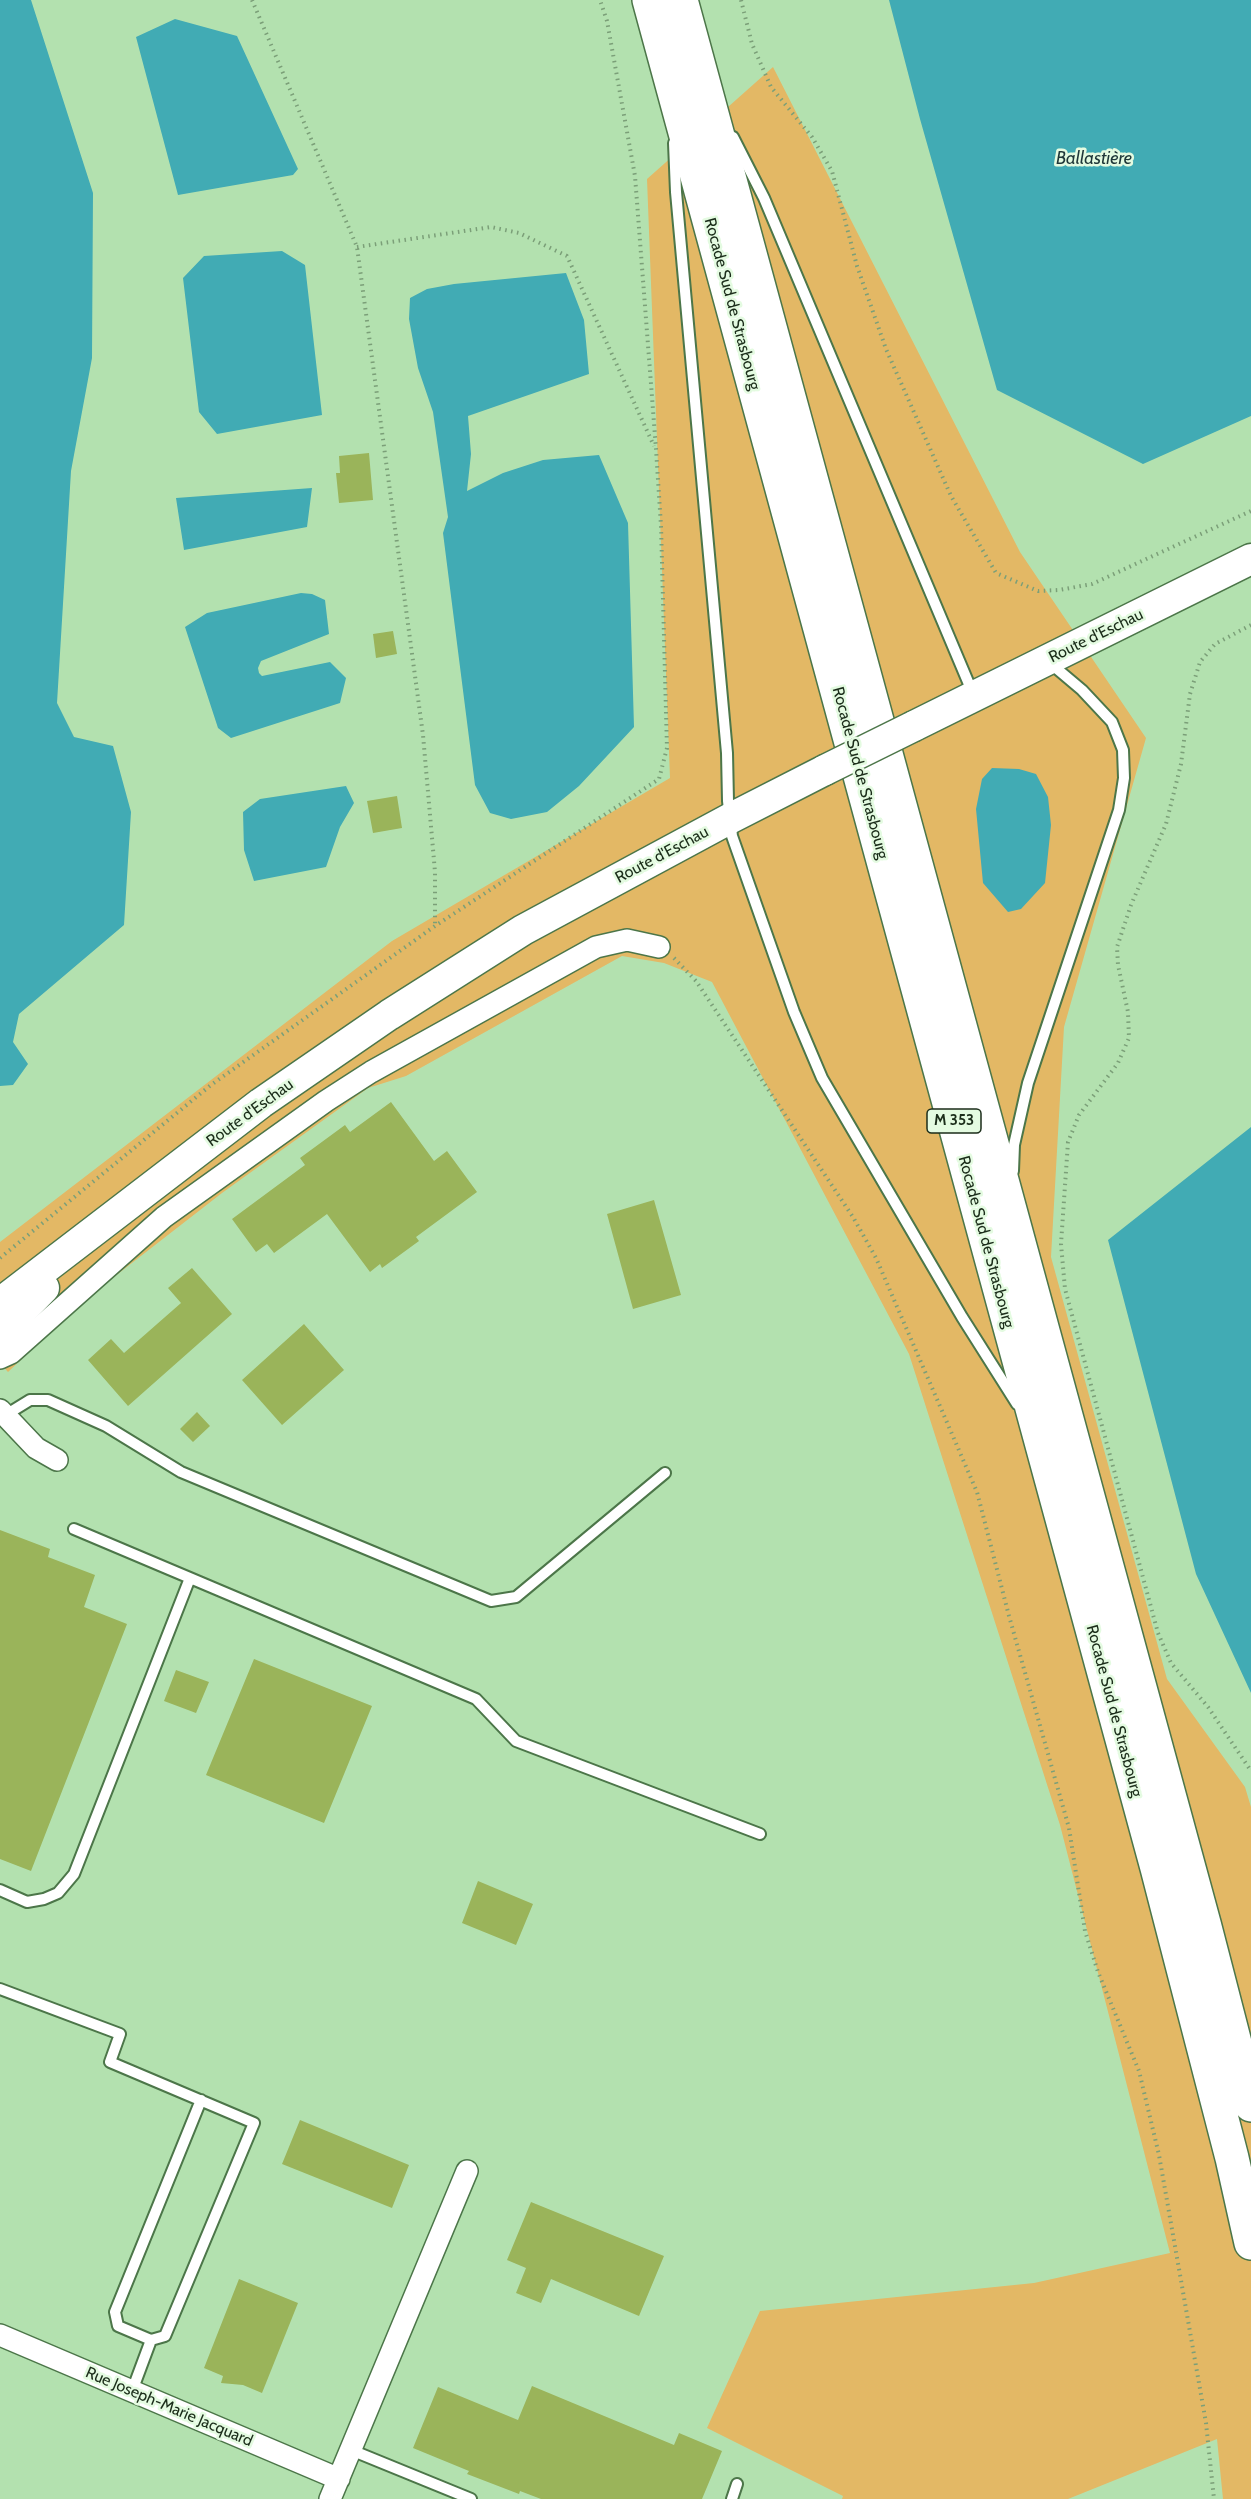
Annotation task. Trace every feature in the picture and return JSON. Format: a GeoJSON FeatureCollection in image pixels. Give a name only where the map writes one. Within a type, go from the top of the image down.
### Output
{"type":"FeatureCollection","features":[{"type":"Feature","properties":{"kind":"highway","name":"Rocade Sud de Strasbourg"},"geometry":{"type":"LineString","coordinates":[[649,0],[686,79],[1019,1246],[1198,1900],[1251,2105]]}},
{"type":"Feature","properties":{"kind":"highway","name":"Rocade Sud de Strasbourg"},"geometry":{"type":"LineString","coordinates":[[681,0],[686,79],[1040,1443],[1160,1879],[1232,2158],[1251,2243]]}},
{"type":"Feature","properties":{"kind":"main road","name":"Route d'Eschau"},"geometry":{"type":"LineString","coordinates":[[0,1303],[261,1103],[398,1009],[523,930],[730,818],[1251,559]]}},
{"type":"Feature","properties":{"kind":"main road","name":"Route d'Eschau"},"geometry":{"type":"LineString","coordinates":[[0,1333],[112,1217]]}},
{"type":"Feature","properties":{"kind":"street","name":"Route d'Eschau"},"geometry":{"type":"LineString","coordinates":[[0,1358],[11,1353],[164,1217],[326,1101],[362,1078],[596,947],[627,940],[659,947]]}},
{"type":"Feature","properties":{"kind":"street"},"geometry":{"type":"LineString","coordinates":[[2,1415],[36,1448],[57,1460]]}},
{"type":"Feature","properties":{"kind":"street"},"geometry":{"type":"LineString","coordinates":[[330,2499],[467,2170]]}},
{"type":"Feature","properties":{"kind":"street","name":"Rue Joseph-Marie Jacquard"},"geometry":{"type":"LineString","coordinates":[[0,2335],[339,2479]]}},
{"type":"Feature","properties":{"kind":"lane"},"geometry":{"type":"LineString","coordinates":[[686,79],[764,198],[974,696]]}},
{"type":"Feature","properties":{"kind":"lane"},"geometry":{"type":"LineString","coordinates":[[686,79],[676,192],[727,753],[732,836],[787,990],[822,1077],[962,1317],[1040,1443]]}},
{"type":"Feature","properties":{"kind":"lane"},"geometry":{"type":"LineString","coordinates":[[1019,1246],[1012,1181],[1014,1145],[1028,1083],[1119,810],[1124,778],[1123,750],[1112,722],[1082,690],[1047,660]]}},
{"type":"Feature","properties":{"kind":"lane"},"geometry":{"type":"LineString","coordinates":[[2,1415],[30,1400],[48,1400],[106,1426],[181,1472],[491,1601],[516,1597],[665,1473]]}},
{"type":"Feature","properties":{"kind":"lane"},"geometry":{"type":"LineString","coordinates":[[74,1529],[476,1699],[516,1741],[760,1834]]}},
{"type":"Feature","properties":{"kind":"lane"},"geometry":{"type":"LineString","coordinates":[[0,1890],[27,1902],[44,1899],[58,1893],[74,1874],[190,1578]]}},
{"type":"Feature","properties":{"kind":"lane"},"geometry":{"type":"LineString","coordinates":[[0,1989],[120,2034],[110,2062],[201,2100],[254,2123],[165,2336],[151,2340],[118,2326],[115,2312],[201,2100]]}},
{"type":"Feature","properties":{"kind":"lane"},"geometry":{"type":"LineString","coordinates":[[132,2391],[151,2340]]}},
{"type":"Feature","properties":{"kind":"lane"},"geometry":{"type":"LineString","coordinates":[[351,2450],[471,2499]]}},
{"type":"Feature","properties":{"kind":"lane"},"geometry":{"type":"LineString","coordinates":[[732,2499],[738,2484]]}},
{"type":"Feature","properties":{"kind":"path"},"geometry":{"type":"LineString","coordinates":[[252,0],[357,247],[423,735],[435,872],[435,926]]}},
{"type":"Feature","properties":{"kind":"path"},"geometry":{"type":"LineString","coordinates":[[0,1258],[211,1085],[435,926],[659,779],[667,748],[661,526],[656,449],[635,176],[607,21],[600,0]]}},
{"type":"Feature","properties":{"kind":"path"},"geometry":{"type":"LineString","coordinates":[[741,0],[752,44],[771,87],[812,136],[832,171],[857,266],[886,349],[951,496],[996,573],[1038,591],[1092,584],[1251,511]]}},
{"type":"Feature","properties":{"kind":"path"},"geometry":{"type":"LineString","coordinates":[[357,247],[491,228],[519,233],[567,256],[656,449]]}},
{"type":"Feature","properties":{"kind":"path"},"geometry":{"type":"LineString","coordinates":[[1251,625],[1215,644],[1200,662],[1190,694],[1181,764],[1166,824],[1131,905],[1117,947],[1118,965],[1128,1012],[1129,1038],[1118,1063],[1079,1114],[1068,1142],[1061,1244],[1065,1289],[1158,1633],[1171,1664],[1208,1707],[1251,1771]]}},
{"type":"Feature","properties":{"kind":"path"},"geometry":{"type":"LineString","coordinates":[[659,947],[679,962],[696,981],[853,1217],[876,1258],[977,1492],[1009,1616],[1069,1828],[1085,1931],[1098,1972],[1138,2071],[1159,2155],[1206,2423],[1214,2499]]}},
{"type":"Feature","properties":{"kind":"shaded area"},"geometry":{"type":"Polygon","coordinates":[[[773,67],[1020,552],[1146,738],[1064,1027],[1051,1257],[1167,1679],[1245,1787],[1251,1807],[1251,2499],[1223,2499],[1217,2439],[1068,2499],[842,2499],[843,2496],[707,2428],[760,2311],[1034,2283],[1170,2253],[1060,1825],[909,1354],[712,982],[664,963],[622,956],[406,1076],[368,1088],[222,1193],[83,1301],[8,1372],[0,1363],[0,1242],[392,941],[670,778],[647,179],[773,67]]]}},
{"type":"Feature","properties":{"kind":"water"},"geometry":{"type":"Polygon","coordinates":[[[0,0],[31,0],[93,193],[92,358],[71,471],[57,703],[74,737],[113,746],[131,812],[124,925],[19,1014],[13,1042],[28,1064],[13,1085],[0,1086],[0,0]]]}},
{"type":"Feature","properties":{"kind":"water","name":"Ballastière"},"geometry":{"type":"Polygon","coordinates":[[[889,0],[1251,0],[1251,416],[1143,464],[997,390],[920,119],[889,0]]]}},
{"type":"Feature","properties":{"kind":"water"},"geometry":{"type":"Polygon","coordinates":[[[175,19],[237,36],[298,169],[293,175],[178,195],[136,37],[175,19]]]}},
{"type":"Feature","properties":{"kind":"water"},"geometry":{"type":"Polygon","coordinates":[[[282,251],[305,265],[322,415],[217,434],[199,412],[183,278],[204,256],[282,251]]]}},
{"type":"Feature","properties":{"kind":"water"},"geometry":{"type":"Polygon","coordinates":[[[566,273],[584,320],[589,374],[468,416],[471,454],[467,491],[503,473],[543,460],[599,455],[628,523],[634,727],[579,786],[547,812],[511,819],[490,813],[475,785],[443,533],[448,517],[433,412],[418,368],[409,319],[410,298],[427,289],[454,284],[566,273]]]}},
{"type":"Feature","properties":{"kind":"water"},"geometry":{"type":"Polygon","coordinates":[[[312,488],[307,527],[184,550],[176,498],[312,488]]]}},
{"type":"Feature","properties":{"kind":"water"},"geometry":{"type":"Polygon","coordinates":[[[301,593],[312,594],[325,600],[329,634],[261,661],[258,668],[259,673],[262,676],[330,662],[346,678],[340,703],[231,738],[218,728],[185,627],[207,613],[301,593]]]}},
{"type":"Feature","properties":{"kind":"water"},"geometry":{"type":"Polygon","coordinates":[[[992,768],[1019,769],[1036,774],[1048,797],[1051,825],[1045,883],[1021,909],[1008,912],[983,883],[976,809],[982,779],[992,768]]]}},
{"type":"Feature","properties":{"kind":"water"},"geometry":{"type":"Polygon","coordinates":[[[346,786],[354,803],[340,827],[326,867],[254,881],[244,850],[243,812],[260,799],[346,786]]]}},
{"type":"Feature","properties":{"kind":"water"},"geometry":{"type":"Polygon","coordinates":[[[1251,1127],[1251,1693],[1196,1574],[1108,1240],[1251,1127]]]}},
{"type":"Feature","properties":{"kind":"building"},"geometry":{"type":"Polygon","coordinates":[[[369,453],[373,500],[339,503],[336,473],[340,473],[339,456],[369,453]]]}},
{"type":"Feature","properties":{"kind":"building"},"geometry":{"type":"Polygon","coordinates":[[[393,631],[397,654],[376,658],[373,634],[393,631]]]}},
{"type":"Feature","properties":{"kind":"building"},"geometry":{"type":"Polygon","coordinates":[[[397,796],[402,828],[373,833],[367,801],[397,796]]]}},
{"type":"Feature","properties":{"kind":"building"},"geometry":{"type":"Polygon","coordinates":[[[391,1102],[434,1161],[447,1151],[477,1192],[416,1237],[419,1241],[382,1268],[380,1264],[370,1272],[327,1214],[274,1253],[267,1244],[256,1252],[232,1219],[305,1165],[300,1158],[345,1125],[350,1132],[391,1102]]]}},
{"type":"Feature","properties":{"kind":"building"},"geometry":{"type":"Polygon","coordinates":[[[654,1200],[681,1295],[633,1309],[607,1214],[654,1200]]]}},
{"type":"Feature","properties":{"kind":"building"},"geometry":{"type":"Polygon","coordinates":[[[192,1268],[232,1314],[128,1406],[88,1360],[111,1339],[124,1353],[181,1303],[168,1288],[192,1268]]]}},
{"type":"Feature","properties":{"kind":"building"},"geometry":{"type":"Polygon","coordinates":[[[304,1324],[344,1370],[282,1425],[242,1380],[304,1324]]]}},
{"type":"Feature","properties":{"kind":"building"},"geometry":{"type":"Polygon","coordinates":[[[197,1412],[210,1426],[193,1442],[180,1429],[197,1412]]]}},
{"type":"Feature","properties":{"kind":"building"},"geometry":{"type":"Polygon","coordinates":[[[0,1530],[50,1549],[48,1557],[95,1575],[84,1607],[127,1624],[31,1871],[0,1859],[0,1530]]]}},
{"type":"Feature","properties":{"kind":"building"},"geometry":{"type":"Polygon","coordinates":[[[254,1659],[372,1706],[324,1823],[206,1775],[254,1659]]]}},
{"type":"Feature","properties":{"kind":"building"},"geometry":{"type":"Polygon","coordinates":[[[176,1670],[209,1682],[196,1713],[164,1701],[176,1670]]]}},
{"type":"Feature","properties":{"kind":"building"},"geometry":{"type":"Polygon","coordinates":[[[478,1881],[533,1904],[516,1945],[462,1923],[478,1881]]]}},
{"type":"Feature","properties":{"kind":"building"},"geometry":{"type":"Polygon","coordinates":[[[300,2120],[409,2165],[392,2208],[282,2164],[300,2120]]]}},
{"type":"Feature","properties":{"kind":"building"},"geometry":{"type":"Polygon","coordinates":[[[531,2202],[664,2256],[639,2316],[551,2279],[541,2303],[516,2293],[526,2268],[507,2260],[531,2202]]]}},
{"type":"Feature","properties":{"kind":"building"},"geometry":{"type":"Polygon","coordinates":[[[239,2279],[298,2303],[262,2393],[243,2385],[221,2383],[223,2376],[204,2368],[239,2279]]]}},
{"type":"Feature","properties":{"kind":"building"},"geometry":{"type":"Polygon","coordinates":[[[532,2386],[674,2445],[679,2433],[722,2451],[702,2499],[541,2499],[520,2491],[519,2494],[467,2474],[469,2471],[413,2448],[438,2387],[518,2420],[532,2386]]]}}]}
